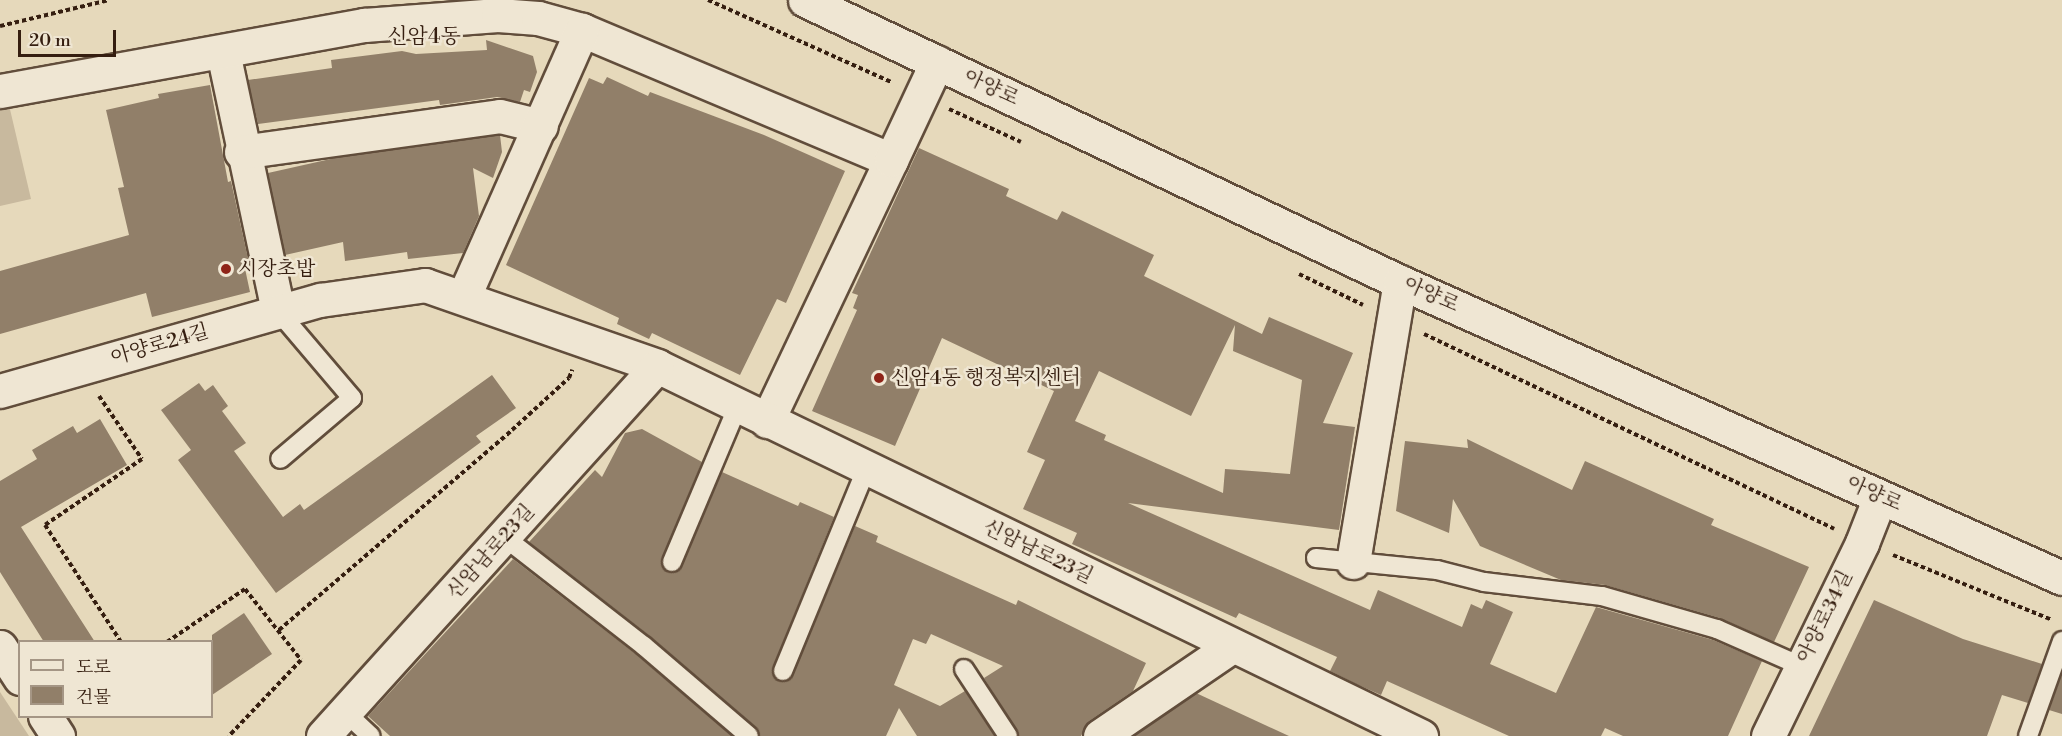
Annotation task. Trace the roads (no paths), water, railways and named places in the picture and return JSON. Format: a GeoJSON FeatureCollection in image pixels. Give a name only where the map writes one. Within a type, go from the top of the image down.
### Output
{"type":"FeatureCollection","features":[{"type":"Feature","properties":{"kind":"street","name":"아양로"},"geometry":{"type":"LineString","coordinates":[[805,0],[1400,282],[2062,578]]}},
{"type":"Feature","properties":{"kind":"street"},"geometry":{"type":"LineString","coordinates":[[0,91],[87,72],[223,52],[364,25],[498,15],[537,18],[582,30],[891,160]]}},
{"type":"Feature","properties":{"kind":"street"},"geometry":{"type":"LineString","coordinates":[[464,296],[582,30]]}},
{"type":"Feature","properties":{"kind":"street"},"geometry":{"type":"LineString","coordinates":[[223,52],[241,152],[278,311]]}},
{"type":"Feature","properties":{"kind":"street"},"geometry":{"type":"LineString","coordinates":[[767,421],[937,62]]}},
{"type":"Feature","properties":{"kind":"street"},"geometry":{"type":"LineString","coordinates":[[241,152],[500,116],[541,126]]}},
{"type":"Feature","properties":{"kind":"street"},"geometry":{"type":"LineString","coordinates":[[1353,562],[1391,319],[1400,282]]}},
{"type":"Feature","properties":{"kind":"street","name":"신암남로23길"},"geometry":{"type":"LineString","coordinates":[[320,300],[425,285],[464,296],[584,342],[657,366],[866,470],[1421,736]]}},
{"type":"Feature","properties":{"kind":"street","name":"아양로24길"},"geometry":{"type":"LineString","coordinates":[[0,391],[320,300]]}},
{"type":"Feature","properties":{"kind":"street","name":"신암남로23길"},"geometry":{"type":"LineString","coordinates":[[323,736],[657,366]]}},
{"type":"Feature","properties":{"kind":"street","name":"아양로34길"},"geometry":{"type":"LineString","coordinates":[[1768,736],[1880,497]]}},
{"type":"Feature","properties":{"kind":"street"},"geometry":{"type":"LineString","coordinates":[[1100,736],[1232,645]]}},
{"type":"Feature","properties":{"kind":"street"},"geometry":{"type":"LineString","coordinates":[[0,647],[18,675]]}},
{"type":"Feature","properties":{"kind":"street"},"geometry":{"type":"LineString","coordinates":[[46,718],[58,736]]}},
{"type":"Feature","properties":{"kind":"lane"},"geometry":{"type":"LineString","coordinates":[[278,311],[352,398],[280,459]]}},
{"type":"Feature","properties":{"kind":"lane"},"geometry":{"type":"LineString","coordinates":[[672,562],[738,406]]}},
{"type":"Feature","properties":{"kind":"lane"},"geometry":{"type":"LineString","coordinates":[[783,671],[866,470]]}},
{"type":"Feature","properties":{"kind":"lane"},"geometry":{"type":"LineString","coordinates":[[504,537],[644,645],[749,736]]}},
{"type":"Feature","properties":{"kind":"lane"},"geometry":{"type":"LineString","coordinates":[[1316,558],[1437,570],[1484,582],[1602,596],[1717,629],[1801,666]]}},
{"type":"Feature","properties":{"kind":"lane"},"geometry":{"type":"LineString","coordinates":[[2028,736],[2062,641]]}},
{"type":"Feature","properties":{"kind":"lane"},"geometry":{"type":"LineString","coordinates":[[964,669],[1008,736]]}},
{"type":"Feature","properties":{"kind":"lane"},"geometry":{"type":"LineString","coordinates":[[345,712],[371,736]]}},
{"type":"Feature","properties":{"kind":"place","name":"시장초밥"},"geometry":{"type":"Point","coordinates":[226,269]}},
{"type":"Feature","properties":{"kind":"place","name":"신암4동 행정복지센터"},"geometry":{"type":"Point","coordinates":[879,378]}},
{"type":"Feature","properties":{"kind":"district","name":"신암4동"},"geometry":{"type":"Point","coordinates":[424,37]}}]}
